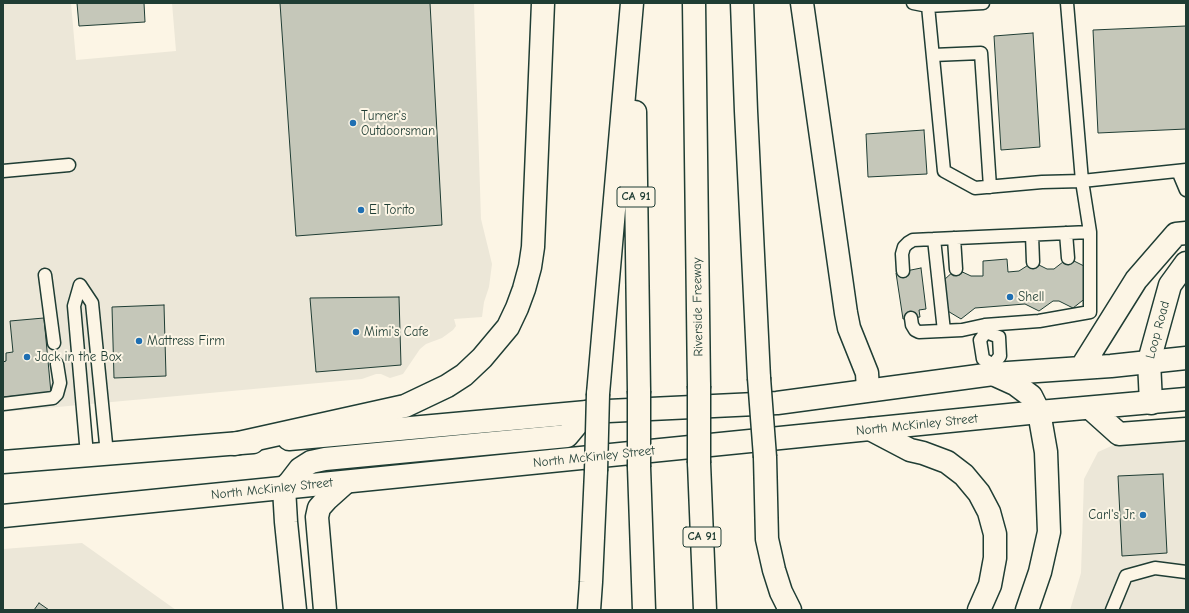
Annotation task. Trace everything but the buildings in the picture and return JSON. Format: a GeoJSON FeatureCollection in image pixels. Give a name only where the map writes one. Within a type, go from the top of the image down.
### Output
{"type":"FeatureCollection","features":[{"type":"Feature","properties":{"kind":"main road"},"geometry":{"type":"LineString","coordinates":[[234,444],[405,406],[447,386],[464,375],[482,358],[508,327],[524,289],[530,267],[543,3]]}},
{"type":"Feature","properties":{"kind":"main road"},"geometry":{"type":"LineString","coordinates":[[589,610],[596,471],[598,394],[633,3]]}},
{"type":"Feature","properties":{"kind":"main road","name":"CA 91"},"geometry":{"type":"LineString","coordinates":[[633,3],[639,467],[644,610]]}},
{"type":"Feature","properties":{"kind":"main road","name":"Riverside Freeway"},"geometry":{"type":"LineString","coordinates":[[694,3],[699,464],[705,610]]}},
{"type":"Feature","properties":{"kind":"main road"},"geometry":{"type":"LineString","coordinates":[[742,3],[759,378],[765,456],[767,539],[781,592],[790,610]]}},
{"type":"Feature","properties":{"kind":"main road"},"geometry":{"type":"LineString","coordinates":[[802,3],[846,313],[849,328],[867,373],[868,390]]}},
{"type":"Feature","properties":{"kind":"main road"},"geometry":{"type":"LineString","coordinates":[[1081,368],[1136,280],[1181,234]]}},
{"type":"Feature","properties":{"kind":"main road","name":"Loop Road"},"geometry":{"type":"LineString","coordinates":[[1151,403],[1149,361],[1170,285],[1186,263]]}},
{"type":"Feature","properties":{"kind":"main road"},"geometry":{"type":"LineString","coordinates":[[3,462],[234,444],[586,412],[777,403],[993,370],[1081,368],[1186,358]]}},
{"type":"Feature","properties":{"kind":"main road"},"geometry":{"type":"LineString","coordinates":[[993,370],[1031,396],[1039,412],[1046,452],[1049,532],[1040,572],[1027,610]]}},
{"type":"Feature","properties":{"kind":"main road","name":"North McKinley Street"},"geometry":{"type":"LineString","coordinates":[[3,516],[1039,412],[1186,399]]}},
{"type":"Feature","properties":{"kind":"main road"},"geometry":{"type":"LineString","coordinates":[[1090,408],[1119,434],[1186,430]]}},
{"type":"Feature","properties":{"kind":"main road"},"geometry":{"type":"LineString","coordinates":[[295,610],[284,488],[300,469],[311,462],[325,459],[567,436],[586,412]]}},
{"type":"Feature","properties":{"kind":"main road"},"geometry":{"type":"LineString","coordinates":[[870,429],[910,450],[947,462],[964,475],[979,493],[990,512],[995,534],[995,558],[990,584],[979,610]]}},
{"type":"Feature","properties":{"kind":"main road"},"geometry":{"type":"LineString","coordinates":[[325,610],[317,517],[319,508],[346,482]]}},
{"type":"Feature","properties":{"kind":"lane"},"geometry":{"type":"LineString","coordinates":[[912,3],[928,6],[983,3]]}},
{"type":"Feature","properties":{"kind":"lane"},"geometry":{"type":"LineString","coordinates":[[985,329],[1039,316],[1074,311],[1090,312],[1090,232],[1082,181],[1067,3]]}},
{"type":"Feature","properties":{"kind":"lane"},"geometry":{"type":"LineString","coordinates":[[928,6],[944,171],[975,188],[1042,182],[1082,181],[1182,170],[1186,190]]}},
{"type":"Feature","properties":{"kind":"lane"},"geometry":{"type":"LineString","coordinates":[[933,55],[981,53],[990,187]]}},
{"type":"Feature","properties":{"kind":"lane"},"geometry":{"type":"LineString","coordinates":[[3,171],[69,165]]}},
{"type":"Feature","properties":{"kind":"lane"},"geometry":{"type":"LineString","coordinates":[[903,271],[902,254],[904,247],[913,240],[1090,232]]}},
{"type":"Feature","properties":{"kind":"lane"},"geometry":{"type":"LineString","coordinates":[[1066,233],[1068,258]]}},
{"type":"Feature","properties":{"kind":"lane"},"geometry":{"type":"LineString","coordinates":[[1032,235],[1033,262]]}},
{"type":"Feature","properties":{"kind":"lane"},"geometry":{"type":"LineString","coordinates":[[954,238],[956,269]]}},
{"type":"Feature","properties":{"kind":"lane"},"geometry":{"type":"LineString","coordinates":[[934,239],[944,331]]}},
{"type":"Feature","properties":{"kind":"lane"},"geometry":{"type":"LineString","coordinates":[[45,275],[54,343]]}},
{"type":"Feature","properties":{"kind":"lane"},"geometry":{"type":"LineString","coordinates":[[80,285],[92,303],[97,454],[74,306],[80,285]]}},
{"type":"Feature","properties":{"kind":"lane"},"geometry":{"type":"LineString","coordinates":[[911,318],[912,325],[915,330],[919,332],[944,331],[962,325],[985,329],[998,337],[1000,356],[993,370],[983,359],[980,340],[985,329]]}},
{"type":"Feature","properties":{"kind":"lane"},"geometry":{"type":"LineString","coordinates":[[3,404],[53,398],[57,394],[60,383],[57,364]]}},
{"type":"Feature","properties":{"kind":"lane"},"geometry":{"type":"LineString","coordinates":[[1112,610],[1126,576],[1155,568],[1186,572]]}},
{"type":"Feature","properties":{"kind":"shaded area"},"geometry":{"type":"Polygon","coordinates":[[[3,3],[71,3],[76,60],[176,51],[172,3],[474,3],[481,219],[492,264],[489,287],[484,302],[482,317],[454,319],[456,326],[453,330],[442,338],[426,344],[420,349],[403,374],[390,378],[381,374],[376,374],[362,379],[3,412],[3,3]]]}},
{"type":"Feature","properties":{"kind":"shaded area"},"geometry":{"type":"Polygon","coordinates":[[[1186,436],[1186,610],[1070,610],[1081,573],[1084,479],[1098,452],[1127,439],[1186,436]]]}},
{"type":"Feature","properties":{"kind":"shaded area"},"geometry":{"type":"Polygon","coordinates":[[[82,543],[176,610],[3,610],[3,549],[82,543]]]}},
{"type":"Feature","properties":{"kind":"place","name":"Turner's Outdoorsman"},"geometry":{"type":"Point","coordinates":[353,123]}},
{"type":"Feature","properties":{"kind":"place","name":"El Torito"},"geometry":{"type":"Point","coordinates":[361,210]}},
{"type":"Feature","properties":{"kind":"place","name":"Shell"},"geometry":{"type":"Point","coordinates":[1010,297]}},
{"type":"Feature","properties":{"kind":"place","name":"Mimi's Cafe"},"geometry":{"type":"Point","coordinates":[356,332]}},
{"type":"Feature","properties":{"kind":"place","name":"Mattress Firm"},"geometry":{"type":"Point","coordinates":[139,341]}},
{"type":"Feature","properties":{"kind":"place","name":"Jack in the Box"},"geometry":{"type":"Point","coordinates":[27,357]}},
{"type":"Feature","properties":{"kind":"place","name":"Carl's Jr."},"geometry":{"type":"Point","coordinates":[1143,515]}}]}
